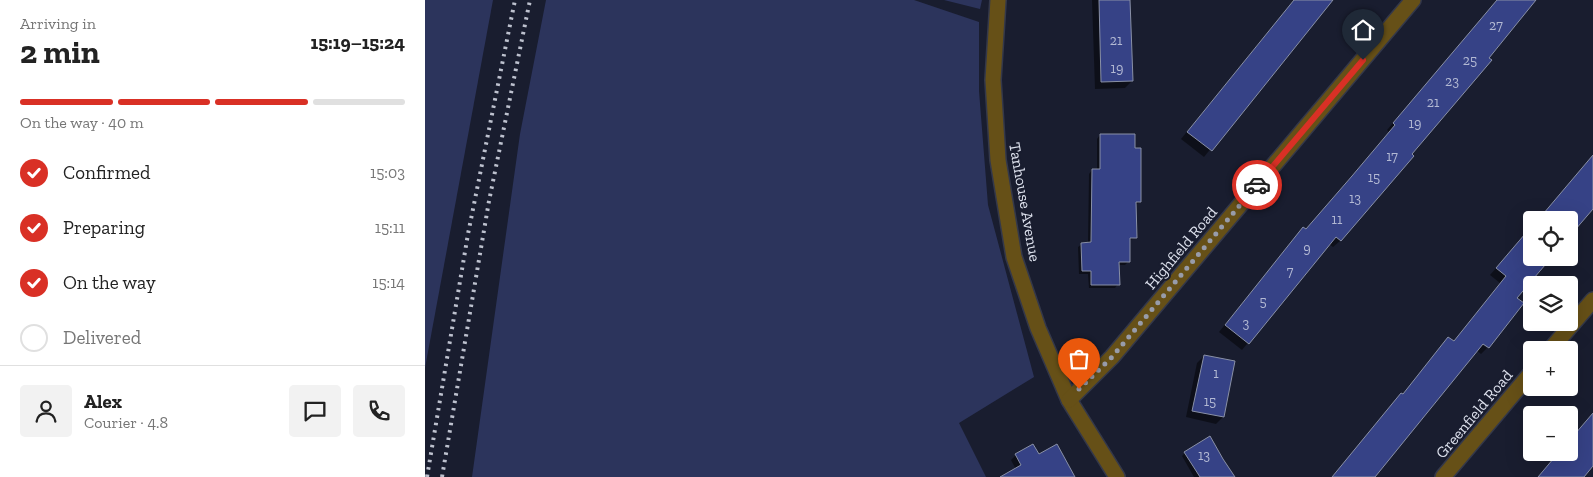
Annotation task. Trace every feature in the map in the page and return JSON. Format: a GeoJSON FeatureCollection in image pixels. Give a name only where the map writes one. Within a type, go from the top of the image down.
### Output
{"type":"FeatureCollection","features":[{"type":"Feature","properties":{"kind":"street","name":"Tanhouse Avenue"},"geometry":{"type":"LineString","coordinates":[[999,0],[993,89],[998,160],[1014,257],[1038,328],[1069,400],[1117,477]]}},
{"type":"Feature","properties":{"kind":"street","name":"Highfield Road"},"geometry":{"type":"LineString","coordinates":[[1069,400],[1112,357],[1413,0]]}},
{"type":"Feature","properties":{"kind":"street"},"geometry":{"type":"LineString","coordinates":[[1559,341],[1593,300]]}},
{"type":"Feature","properties":{"kind":"street","name":"Greenfield Road"},"geometry":{"type":"LineString","coordinates":[[1443,477],[1523,382]]}},
{"type":"Feature","properties":{"kind":"shaded area"},"geometry":{"type":"Polygon","coordinates":[[[425,0],[493,0],[425,368],[425,0]]]}},
{"type":"Feature","properties":{"kind":"shaded area"},"geometry":{"type":"Polygon","coordinates":[[[546,0],[914,0],[979,22],[979,91],[988,205],[1034,377],[959,423],[986,477],[472,477],[520,134],[546,0]]]}},
{"type":"Feature","properties":{"kind":"shaded area"},"geometry":{"type":"Polygon","coordinates":[[[944,0],[982,0],[980,9],[944,0]]]}},
{"type":"Feature","properties":{"kind":"building"},"geometry":{"type":"Polygon","coordinates":[[[1099,0],[1130,0],[1133,81],[1101,82],[1099,0]]]}},
{"type":"Feature","properties":{"kind":"building"},"geometry":{"type":"Polygon","coordinates":[[[1294,0],[1333,0],[1212,151],[1187,132],[1294,0]]]}},
{"type":"Feature","properties":{"kind":"building"},"geometry":{"type":"Polygon","coordinates":[[[1497,0],[1536,0],[1489,58],[1492,60],[1412,154],[1414,156],[1341,241],[1336,237],[1249,344],[1225,325],[1303,227],[1306,229],[1352,176],[1395,125],[1393,123],[1497,0]]]}},
{"type":"Feature","properties":{"kind":"building"},"geometry":{"type":"Polygon","coordinates":[[[1100,134],[1135,134],[1135,148],[1141,148],[1141,202],[1136,202],[1137,238],[1130,238],[1130,262],[1119,262],[1120,285],[1091,285],[1091,271],[1082,271],[1081,243],[1091,242],[1092,169],[1100,169],[1100,134]]]}},
{"type":"Feature","properties":{"kind":"building"},"geometry":{"type":"Polygon","coordinates":[[[1593,155],[1593,209],[1578,226],[1578,211],[1546,211],[1593,155]]]}},
{"type":"Feature","properties":{"kind":"building"},"geometry":{"type":"Polygon","coordinates":[[[1523,236],[1523,266],[1544,266],[1536,276],[1523,276],[1523,291],[1517,298],[1523,304],[1489,348],[1483,344],[1375,477],[1332,477],[1401,393],[1403,394],[1448,337],[1454,341],[1506,276],[1496,268],[1523,236]]]}},
{"type":"Feature","properties":{"kind":"building"},"geometry":{"type":"Polygon","coordinates":[[[1204,355],[1235,361],[1224,417],[1192,411],[1204,355]]]}},
{"type":"Feature","properties":{"kind":"building"},"geometry":{"type":"Polygon","coordinates":[[[1593,413],[1593,466],[1584,477],[1538,477],[1551,461],[1578,461],[1578,430],[1593,413]]]}},
{"type":"Feature","properties":{"kind":"building"},"geometry":{"type":"Polygon","coordinates":[[[1210,436],[1235,477],[1200,477],[1184,452],[1210,436]]]}},
{"type":"Feature","properties":{"kind":"building"},"geometry":{"type":"Polygon","coordinates":[[[1033,444],[1039,454],[1057,444],[1075,477],[1000,477],[1021,465],[1015,454],[1033,444]]]}},
{"type":"Feature","properties":{"kind":"railway"},"geometry":{"type":"LineString","coordinates":[[427,477],[468,234],[515,0]]}},
{"type":"Feature","properties":{"kind":"railway"},"geometry":{"type":"LineString","coordinates":[[442,477],[489,201],[530,0]]}},
{"type":"Feature","properties":{"kind":"way so far"},"geometry":{"type":"LineString","coordinates":[[1079,389],[1112,357],[1257,185]]}},
{"type":"Feature","properties":{"kind":"route"},"geometry":{"type":"LineString","coordinates":[[1257,185],[1363,60]]}}]}
